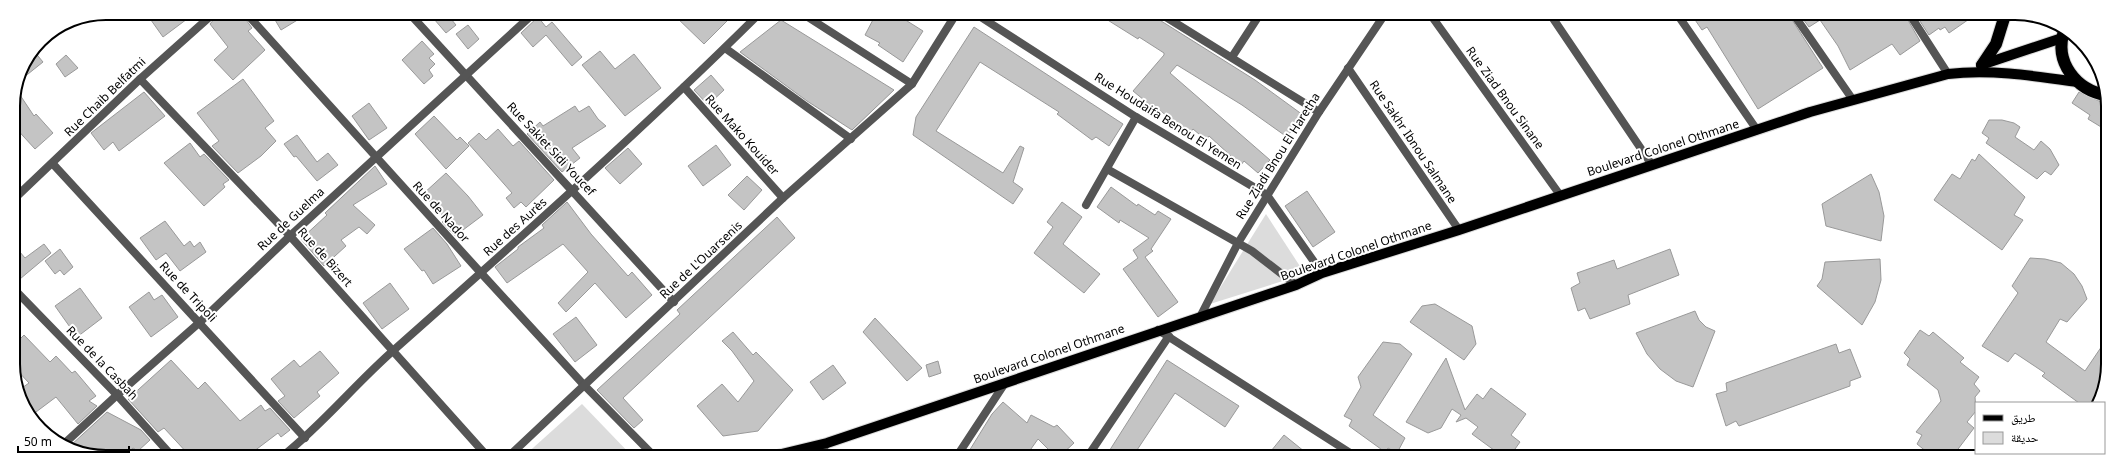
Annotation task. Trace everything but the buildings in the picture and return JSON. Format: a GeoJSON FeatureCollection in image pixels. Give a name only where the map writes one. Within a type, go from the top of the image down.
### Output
{"type":"FeatureCollection","features":[{"type":"Feature","properties":{"kind":"highway"},"geometry":{"type":"LineString","coordinates":[[1982,65],[1996,44],[2003,20]]}},
{"type":"Feature","properties":{"kind":"highway"},"geometry":{"type":"LineString","coordinates":[[2062,35],[2064,62],[2069,73],[2086,89],[2100,93]]}},
{"type":"Feature","properties":{"kind":"main road"},"geometry":{"type":"LineString","coordinates":[[1966,72],[2060,34]]}},
{"type":"Feature","properties":{"kind":"main road","name":"Boulevard Colonel Othmane"},"geometry":{"type":"LineString","coordinates":[[798,450],[827,443],[1158,330],[1296,285],[1322,273],[1459,230],[1757,130],[1853,100],[1948,74],[1966,72]]}},
{"type":"Feature","properties":{"kind":"main road"},"geometry":{"type":"LineString","coordinates":[[1966,72],[2040,77],[2077,82]]}},
{"type":"Feature","properties":{"kind":"street","name":"Rue Chaib Belfatmi"},"geometry":{"type":"LineString","coordinates":[[20,194],[53,164],[140,78],[206,20]]}},
{"type":"Feature","properties":{"kind":"street","name":"Rue de Nador"},"geometry":{"type":"LineString","coordinates":[[252,20],[375,157],[583,384],[648,450]]}},
{"type":"Feature","properties":{"kind":"street","name":"Rue Sakiet Sidi Youcef"},"geometry":{"type":"LineString","coordinates":[[415,20],[674,302]]}},
{"type":"Feature","properties":{"kind":"street","name":"Rue de Guelma"},"geometry":{"type":"LineString","coordinates":[[67,441],[116,394],[200,322],[375,157],[526,20]]}},
{"type":"Feature","properties":{"kind":"street","name":"Rue des Aurès"},"geometry":{"type":"LineString","coordinates":[[290,450],[305,438],[393,351],[573,191],[753,20]]}},
{"type":"Feature","properties":{"kind":"street"},"geometry":{"type":"LineString","coordinates":[[812,20],[912,84]]}},
{"type":"Feature","properties":{"kind":"street","name":"Rue de L'Ouarsenis"},"geometry":{"type":"LineString","coordinates":[[515,450],[583,384],[674,302],[783,198],[912,84],[952,20]]}},
{"type":"Feature","properties":{"kind":"street","name":"Rue Houdaifa Benou El Yemen"},"geometry":{"type":"LineString","coordinates":[[985,20],[1136,117],[1267,195],[1322,273]]}},
{"type":"Feature","properties":{"kind":"street"},"geometry":{"type":"LineString","coordinates":[[1171,20],[1319,112]]}},
{"type":"Feature","properties":{"kind":"street"},"geometry":{"type":"LineString","coordinates":[[1232,57],[1256,20]]}},
{"type":"Feature","properties":{"kind":"street","name":"Rue Ziadi Bnou El Haretha"},"geometry":{"type":"LineString","coordinates":[[1200,317],[1238,243],[1267,195],[1319,112],[1380,20]]}},
{"type":"Feature","properties":{"kind":"street","name":"Rue Ziad Bnou Sinane"},"geometry":{"type":"LineString","coordinates":[[1434,20],[1560,195]]}},
{"type":"Feature","properties":{"kind":"street"},"geometry":{"type":"LineString","coordinates":[[1554,20],[1652,164]]}},
{"type":"Feature","properties":{"kind":"street"},"geometry":{"type":"LineString","coordinates":[[1681,20],[1757,130]]}},
{"type":"Feature","properties":{"kind":"street"},"geometry":{"type":"LineString","coordinates":[[1798,20],[1853,100]]}},
{"type":"Feature","properties":{"kind":"street"},"geometry":{"type":"LineString","coordinates":[[1913,20],[1948,74]]}},
{"type":"Feature","properties":{"kind":"street"},"geometry":{"type":"LineString","coordinates":[[725,48],[851,139]]}},
{"type":"Feature","properties":{"kind":"street","name":"Rue Sakhr Ibnou Salmane"},"geometry":{"type":"LineString","coordinates":[[1348,68],[1459,230]]}},
{"type":"Feature","properties":{"kind":"street","name":"Rue de Bizert"},"geometry":{"type":"LineString","coordinates":[[140,78],[290,236],[482,450]]}},
{"type":"Feature","properties":{"kind":"street","name":"Rue Mako Kouider"},"geometry":{"type":"LineString","coordinates":[[684,87],[783,198]]}},
{"type":"Feature","properties":{"kind":"street"},"geometry":{"type":"LineString","coordinates":[[1086,205],[1136,117]]}},
{"type":"Feature","properties":{"kind":"street","name":"Rue de Tripoli"},"geometry":{"type":"LineString","coordinates":[[53,164],[200,322],[305,438]]}},
{"type":"Feature","properties":{"kind":"street"},"geometry":{"type":"LineString","coordinates":[[1106,169],[1252,251],[1296,285]]}},
{"type":"Feature","properties":{"kind":"street","name":"Rue de la Casbah"},"geometry":{"type":"LineString","coordinates":[[20,295],[116,394],[166,450]]}},
{"type":"Feature","properties":{"kind":"street"},"geometry":{"type":"LineString","coordinates":[[1158,330],[1346,450]]}},
{"type":"Feature","properties":{"kind":"street"},"geometry":{"type":"LineString","coordinates":[[1092,450],[1169,336]]}},
{"type":"Feature","properties":{"kind":"street"},"geometry":{"type":"LineString","coordinates":[[961,450],[1005,382]]}},
{"type":"Feature","properties":{"kind":"street"},"geometry":{"type":"LineString","coordinates":[[823,450],[827,443]]}},
{"type":"Feature","properties":{"kind":"green space"},"geometry":{"type":"Polygon","coordinates":[[[1266,214],[1305,274],[1210,304],[1266,214]]]}},
{"type":"Feature","properties":{"kind":"green space"},"geometry":{"type":"Polygon","coordinates":[[[582,404],[626,450],[531,450],[582,404]]]}}]}
